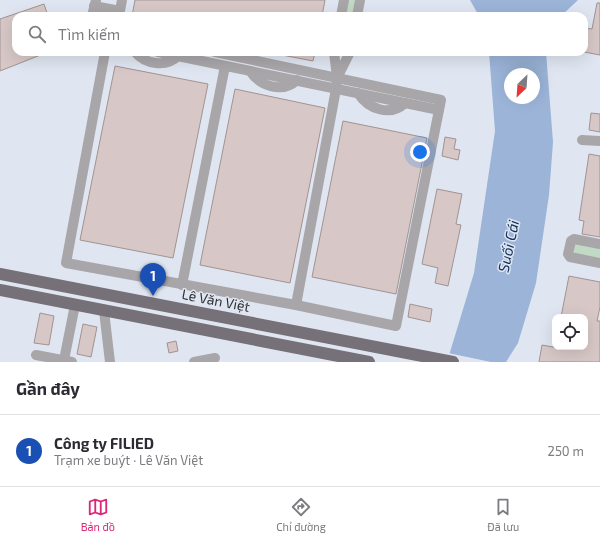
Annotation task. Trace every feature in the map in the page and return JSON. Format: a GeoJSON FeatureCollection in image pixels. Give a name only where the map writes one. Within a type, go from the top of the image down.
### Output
{"type":"FeatureCollection","features":[{"type":"Feature","properties":{"kind":"main road","name":"Lê Văn Việt"},"geometry":{"type":"LineString","coordinates":[[0,274],[453,362]]}},
{"type":"Feature","properties":{"kind":"main road"},"geometry":{"type":"LineString","coordinates":[[0,290],[369,362]]}},
{"type":"Feature","properties":{"kind":"main road"},"geometry":{"type":"LineString","coordinates":[[100,293],[104,311]]}},
{"type":"Feature","properties":{"kind":"street"},"geometry":{"type":"LineString","coordinates":[[120,12],[122,0]]}},
{"type":"Feature","properties":{"kind":"street"},"geometry":{"type":"LineString","coordinates":[[342,12],[344,0]]}},
{"type":"Feature","properties":{"kind":"street"},"geometry":{"type":"LineString","coordinates":[[358,12],[360,0]]}},
{"type":"Feature","properties":{"kind":"street"},"geometry":{"type":"LineString","coordinates":[[95,3],[115,12]]}},
{"type":"Feature","properties":{"kind":"street"},"geometry":{"type":"LineString","coordinates":[[104,56],[66,263],[396,326],[440,105]]}},
{"type":"Feature","properties":{"kind":"street"},"geometry":{"type":"LineString","coordinates":[[140,56],[146,60],[159,63],[169,62],[178,56],[405,103],[440,105]]}},
{"type":"Feature","properties":{"kind":"street"},"geometry":{"type":"LineString","coordinates":[[234,56],[337,78],[440,105]]}},
{"type":"Feature","properties":{"kind":"street"},"geometry":{"type":"LineString","coordinates":[[296,306],[336,88],[337,78],[334,56]]}},
{"type":"Feature","properties":{"kind":"street"},"geometry":{"type":"LineString","coordinates":[[337,78],[348,56]]}},
{"type":"Feature","properties":{"kind":"street"},"geometry":{"type":"LineString","coordinates":[[182,284],[224,66]]}},
{"type":"Feature","properties":{"kind":"street"},"geometry":{"type":"LineString","coordinates":[[582,140],[600,141]]}},
{"type":"Feature","properties":{"kind":"street"},"geometry":{"type":"LineString","coordinates":[[600,244],[574,239],[571,241],[568,254],[570,258],[600,263]]}},
{"type":"Feature","properties":{"kind":"street"},"geometry":{"type":"LineString","coordinates":[[36,355],[68,361],[75,305]]}},
{"type":"Feature","properties":{"kind":"street"},"geometry":{"type":"LineString","coordinates":[[104,311],[110,362]]}},
{"type":"Feature","properties":{"kind":"street"},"geometry":{"type":"LineString","coordinates":[[194,362],[215,358]]}},
{"type":"Feature","properties":{"kind":"green space"},"geometry":{"type":"Polygon","coordinates":[[[347,0],[355,0],[353,12],[345,12],[347,0]]]}},
{"type":"Feature","properties":{"kind":"green space"},"geometry":{"type":"Polygon","coordinates":[[[577,241],[600,246],[600,260],[575,255],[573,252],[573,245],[577,241]]]}},
{"type":"Feature","properties":{"kind":"water"},"geometry":{"type":"Polygon","coordinates":[[[470,0],[578,0],[565,12],[477,12],[470,0]]]}},
{"type":"Feature","properties":{"kind":"water","name":"Suối Cái"},"geometry":{"type":"Polygon","coordinates":[[[489,56],[546,56],[553,142],[549,195],[536,283],[518,343],[506,362],[447,362],[474,273],[495,131],[489,56]]]}},
{"type":"Feature","properties":{"kind":"pier"},"geometry":{"type":"Polygon","coordinates":[[[448,353],[491,362],[445,362],[448,353]]]}},
{"type":"Feature","properties":{"kind":"building"},"geometry":{"type":"Polygon","coordinates":[[[135,0],[325,0],[323,12],[133,12],[135,0]]]}},
{"type":"Feature","properties":{"kind":"building"},"geometry":{"type":"Polygon","coordinates":[[[597,3],[600,3],[600,55],[588,53],[588,28],[592,29],[597,3]]]}},
{"type":"Feature","properties":{"kind":"building"},"geometry":{"type":"Polygon","coordinates":[[[44,4],[47,12],[21,12],[44,4]]]}},
{"type":"Feature","properties":{"kind":"building"},"geometry":{"type":"Polygon","coordinates":[[[12,15],[12,56],[38,56],[0,71],[0,19],[12,15]]]}},
{"type":"Feature","properties":{"kind":"building"},"geometry":{"type":"Polygon","coordinates":[[[287,56],[314,56],[313,61],[287,56]]]}},
{"type":"Feature","properties":{"kind":"building"},"geometry":{"type":"Polygon","coordinates":[[[115,66],[208,84],[173,258],[80,240],[115,66]]]}},
{"type":"Feature","properties":{"kind":"building"},"geometry":{"type":"Polygon","coordinates":[[[235,89],[325,108],[290,283],[200,265],[235,89]]]}},
{"type":"Feature","properties":{"kind":"building"},"geometry":{"type":"Polygon","coordinates":[[[591,113],[600,114],[600,132],[589,130],[591,113]]]}},
{"type":"Feature","properties":{"kind":"building"},"geometry":{"type":"Polygon","coordinates":[[[343,121],[427,138],[396,294],[312,277],[343,121]]]}},
{"type":"Feature","properties":{"kind":"building"},"geometry":{"type":"Polygon","coordinates":[[[445,137],[456,139],[454,149],[460,150],[458,160],[442,156],[445,137]]]}},
{"type":"Feature","properties":{"kind":"building"},"geometry":{"type":"Polygon","coordinates":[[[589,154],[600,156],[600,237],[582,234],[584,221],[579,220],[589,154]]]}},
{"type":"Feature","properties":{"kind":"building"},"geometry":{"type":"Polygon","coordinates":[[[437,189],[462,194],[456,224],[461,225],[448,286],[435,283],[438,268],[422,264],[437,189]]]}},
{"type":"Feature","properties":{"kind":"building"},"geometry":{"type":"Polygon","coordinates":[[[569,276],[600,282],[600,307],[597,321],[600,321],[600,362],[539,362],[542,345],[552,347],[552,350],[588,350],[588,314],[562,314],[569,276]]]}},
{"type":"Feature","properties":{"kind":"building"},"geometry":{"type":"Polygon","coordinates":[[[410,304],[432,309],[430,322],[408,317],[410,304]]]}},
{"type":"Feature","properties":{"kind":"building"},"geometry":{"type":"Polygon","coordinates":[[[40,313],[54,316],[49,345],[34,343],[40,313]]]}},
{"type":"Feature","properties":{"kind":"building"},"geometry":{"type":"Polygon","coordinates":[[[83,324],[97,327],[91,357],[77,354],[83,324]]]}},
{"type":"Feature","properties":{"kind":"building"},"geometry":{"type":"Polygon","coordinates":[[[176,341],[178,351],[169,353],[167,343],[176,341]]]}},
{"type":"Feature","properties":{"kind":"place","name":"Công ty FILIED"},"geometry":{"type":"Point","coordinates":[153,296]}}]}
